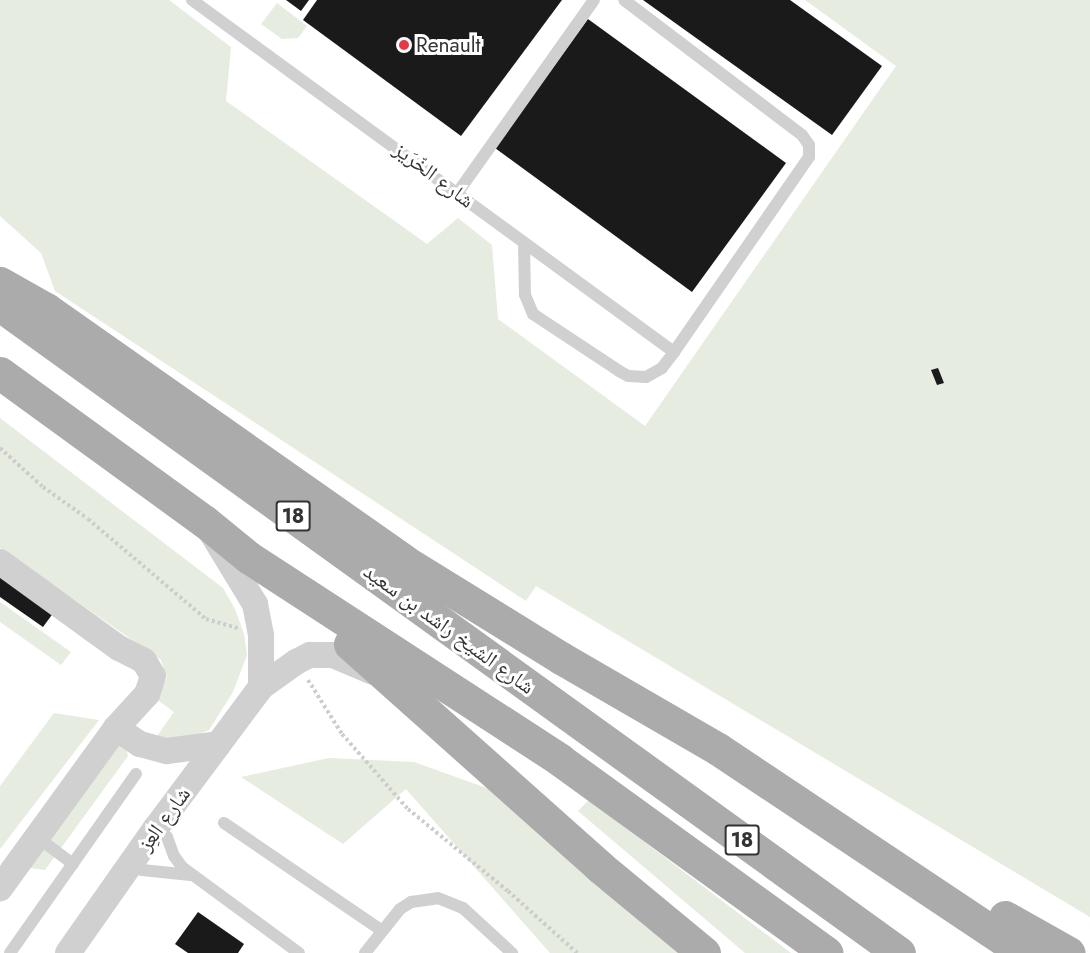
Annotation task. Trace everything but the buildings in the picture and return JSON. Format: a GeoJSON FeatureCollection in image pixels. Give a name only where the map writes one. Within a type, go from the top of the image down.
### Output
{"type":"FeatureCollection","features":[{"type":"Feature","properties":{"kind":"main road"},"geometry":{"type":"LineString","coordinates":[[0,283],[46,309],[404,561],[561,658],[718,749],[1024,953]]}},
{"type":"Feature","properties":{"kind":"main road","name":"شارع الشيخ راشد بن سعيد"},"geometry":{"type":"LineString","coordinates":[[0,305],[899,953]]}},
{"type":"Feature","properties":{"kind":"main road","name":"18"},"geometry":{"type":"LineString","coordinates":[[0,373],[204,521],[248,557],[560,760],[827,953]]}},
{"type":"Feature","properties":{"kind":"main road"},"geometry":{"type":"LineString","coordinates":[[248,557],[393,680],[600,867],[704,953]]}},
{"type":"Feature","properties":{"kind":"main road"},"geometry":{"type":"LineString","coordinates":[[922,886],[969,898],[1069,953]]}},
{"type":"Feature","properties":{"kind":"street"},"geometry":{"type":"LineString","coordinates":[[204,521],[255,604],[261,635],[261,687]]}},
{"type":"Feature","properties":{"kind":"street"},"geometry":{"type":"LineString","coordinates":[[0,562],[119,648],[137,673],[133,706],[0,888]]}},
{"type":"Feature","properties":{"kind":"street","name":"شارع العِز"},"geometry":{"type":"LineString","coordinates":[[68,953],[156,828],[261,687],[310,655],[333,655],[393,680]]}},
{"type":"Feature","properties":{"kind":"street"},"geometry":{"type":"LineString","coordinates":[[116,728],[140,744],[167,751],[194,750],[219,744]]}},
{"type":"Feature","properties":{"kind":"lane","name":"شارع الخّرَيز"},"geometry":{"type":"LineString","coordinates":[[192,0],[458,192],[525,244],[674,352]]}},
{"type":"Feature","properties":{"kind":"lane"},"geometry":{"type":"LineString","coordinates":[[458,192],[594,0]]}},
{"type":"Feature","properties":{"kind":"lane"},"geometry":{"type":"LineString","coordinates":[[525,244],[525,296],[528,305],[540,321],[628,376],[646,377],[654,373],[674,352],[809,157],[809,145],[802,135],[624,0]]}},
{"type":"Feature","properties":{"kind":"lane"},"geometry":{"type":"LineString","coordinates":[[10,953],[136,774]]}},
{"type":"Feature","properties":{"kind":"lane"},"geometry":{"type":"LineString","coordinates":[[224,823],[381,930]]}},
{"type":"Feature","properties":{"kind":"lane"},"geometry":{"type":"LineString","coordinates":[[156,828],[163,832],[174,856],[192,876],[299,953]]}},
{"type":"Feature","properties":{"kind":"lane"},"geometry":{"type":"LineString","coordinates":[[37,837],[73,864]]}},
{"type":"Feature","properties":{"kind":"lane"},"geometry":{"type":"LineString","coordinates":[[131,865],[142,870],[192,876]]}},
{"type":"Feature","properties":{"kind":"lane"},"geometry":{"type":"LineString","coordinates":[[365,953],[400,909],[411,902],[438,898],[463,908],[512,953]]}},
{"type":"Feature","properties":{"kind":"path"},"geometry":{"type":"LineString","coordinates":[[0,448],[43,487],[88,519],[206,619],[261,635]]}},
{"type":"Feature","properties":{"kind":"path"},"geometry":{"type":"LineString","coordinates":[[296,662],[342,734],[408,809],[508,891],[577,953]]}},
{"type":"Feature","properties":{"kind":"shaded area"},"geometry":{"type":"Polygon","coordinates":[[[0,0],[169,0],[231,47],[226,101],[427,244],[458,218],[492,245],[498,319],[645,426],[896,66],[805,0],[1090,0],[1090,917],[536,586],[526,601],[55,291],[41,253],[0,216],[0,0]]]}},
{"type":"Feature","properties":{"kind":"shaded area"},"geometry":{"type":"Polygon","coordinates":[[[277,3],[307,26],[298,38],[282,39],[261,24],[277,3]]]}},
{"type":"Feature","properties":{"kind":"shaded area"},"geometry":{"type":"Polygon","coordinates":[[[0,418],[223,588],[235,609],[244,634],[247,655],[233,692],[209,730],[195,736],[169,738],[157,736],[174,712],[156,699],[167,678],[161,660],[0,548],[0,418]]]}},
{"type":"Feature","properties":{"kind":"shaded area"},"geometry":{"type":"Polygon","coordinates":[[[0,602],[71,652],[61,665],[0,622],[0,602]]]}},
{"type":"Feature","properties":{"kind":"shaded area"},"geometry":{"type":"Polygon","coordinates":[[[54,713],[99,720],[0,849],[0,786],[54,713]]]}},
{"type":"Feature","properties":{"kind":"shaded area"},"geometry":{"type":"Polygon","coordinates":[[[105,724],[124,738],[128,756],[45,870],[1,864],[105,724]]]}},
{"type":"Feature","properties":{"kind":"shaded area"},"geometry":{"type":"Polygon","coordinates":[[[329,758],[414,762],[506,795],[685,953],[550,953],[406,789],[343,844],[241,777],[329,758]]]}},
{"type":"Feature","properties":{"kind":"shaded area"},"geometry":{"type":"Polygon","coordinates":[[[589,800],[791,953],[745,953],[578,811],[589,800]]]}},
{"type":"Feature","properties":{"kind":"place","name":"Renault"},"geometry":{"type":"Point","coordinates":[404,45]}}]}
